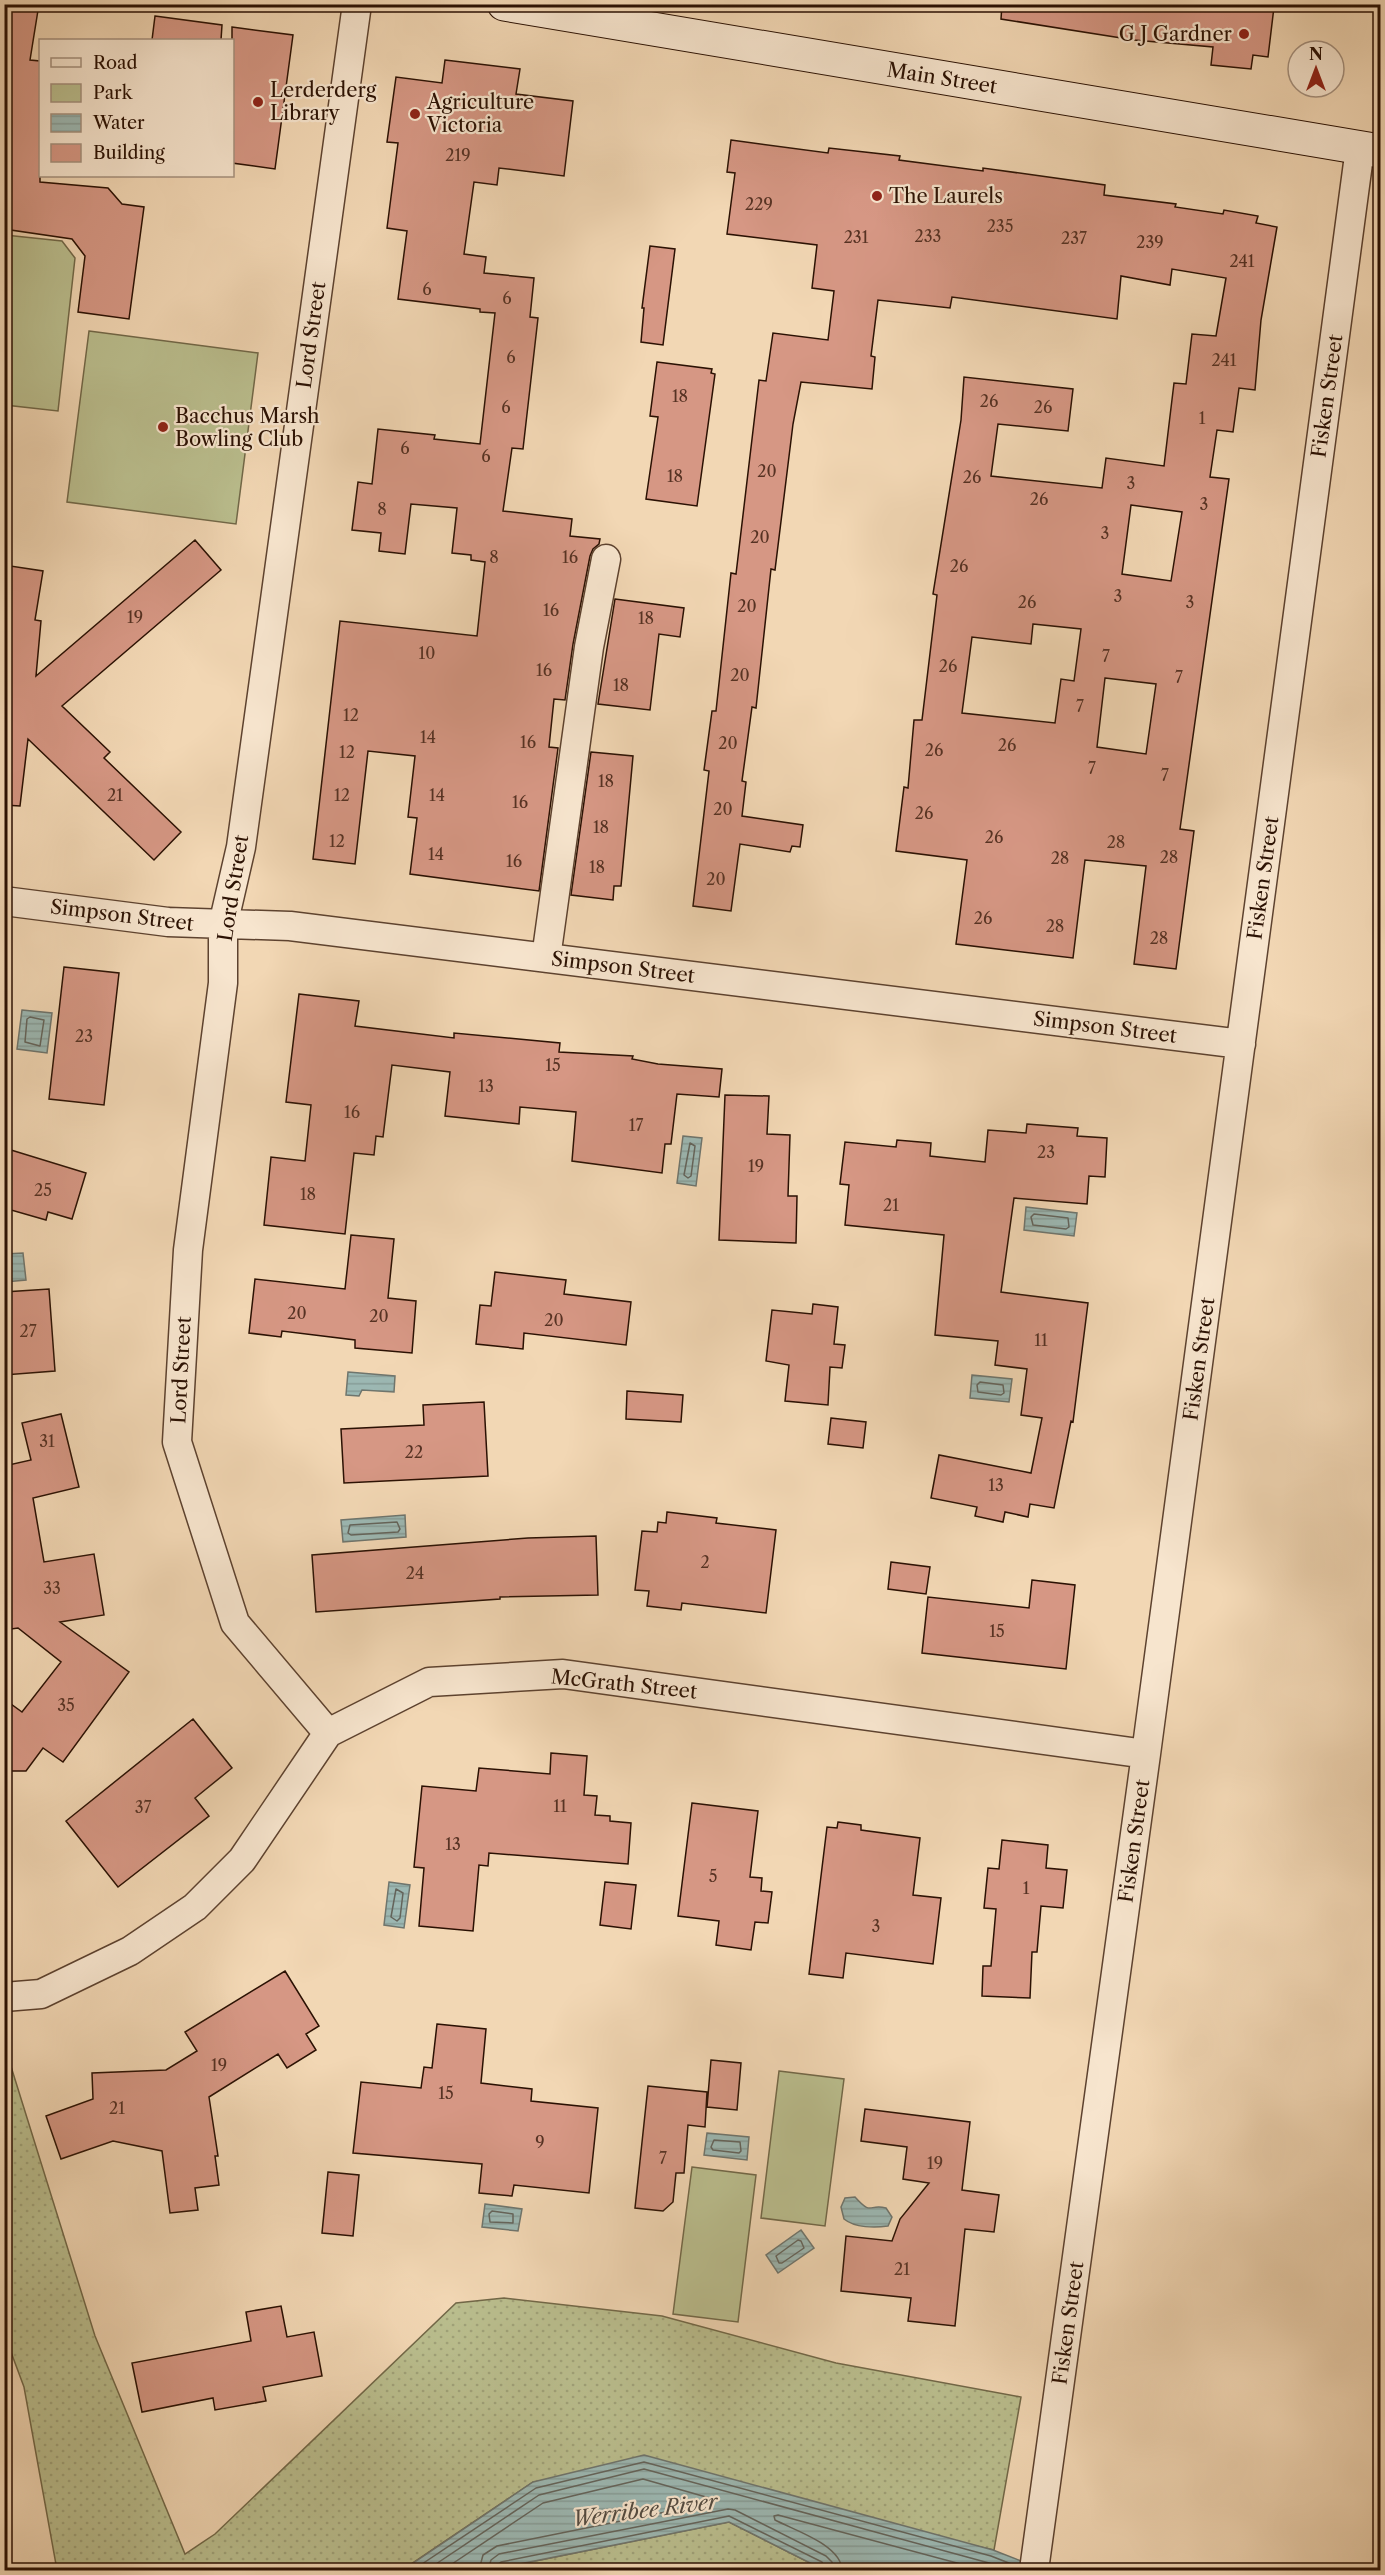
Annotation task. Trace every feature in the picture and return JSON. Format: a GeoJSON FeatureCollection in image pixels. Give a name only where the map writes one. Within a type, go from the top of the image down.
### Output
{"type":"FeatureCollection","features":[{"type":"Feature","properties":{"kind":"main road","name":"Main Street"},"geometry":{"type":"LineString","coordinates":[[504,4],[1370,149]]}},
{"type":"Feature","properties":{"kind":"street","name":"Lord Street"},"geometry":{"type":"LineString","coordinates":[[328,1733],[235,1623],[177,1442],[188,1250],[223,983],[223,925],[241,847],[357,4]]}},
{"type":"Feature","properties":{"kind":"street","name":"Fisken Street"},"geometry":{"type":"LineString","coordinates":[[1034,2571],[1241,1044],[1370,149]]}},
{"type":"Feature","properties":{"kind":"street"},"geometry":{"type":"LineString","coordinates":[[546,958],[589,647],[606,559]]}},
{"type":"Feature","properties":{"kind":"street","name":"Simpson Street"},"geometry":{"type":"LineString","coordinates":[[4,901],[168,922],[290,926],[1241,1044]]}},
{"type":"Feature","properties":{"kind":"street","name":"McGrath Street"},"geometry":{"type":"LineString","coordinates":[[4,1997],[41,1994],[130,1951],[195,1907],[242,1860],[328,1733],[429,1682],[563,1674],[1146,1754]]}},
{"type":"Feature","properties":{"kind":"green space"},"geometry":{"type":"Polygon","coordinates":[[[5,235],[62,241],[75,258],[58,411],[5,405],[5,235]]]}},
{"type":"Feature","properties":{"kind":"green space","name":"Bacchus Marsh Bowling Club"},"geometry":{"type":"Polygon","coordinates":[[[89,331],[258,353],[236,524],[67,502],[89,331]]]}},
{"type":"Feature","properties":{"kind":"green space"},"geometry":{"type":"Polygon","coordinates":[[[4,2044],[95,2336],[185,2554],[215,2534],[456,2303],[504,2298],[662,2316],[836,2363],[1021,2397],[994,2550],[935,2537],[533,2482],[402,2570],[57,2570],[24,2387],[5,2336],[4,2044]]]}},
{"type":"Feature","properties":{"kind":"green space"},"geometry":{"type":"Polygon","coordinates":[[[779,2071],[844,2079],[825,2226],[761,2218],[779,2071]]]}},
{"type":"Feature","properties":{"kind":"green space"},"geometry":{"type":"Polygon","coordinates":[[[692,2167],[756,2175],[738,2322],[673,2314],[692,2167]]]}},
{"type":"Feature","properties":{"kind":"green space"},"geometry":{"type":"Polygon","coordinates":[[[729,2522],[824,2570],[490,2570],[729,2522]]]}},
{"type":"Feature","properties":{"kind":"water"},"geometry":{"type":"Polygon","coordinates":[[[22,1010],[52,1013],[47,1053],[17,1049],[22,1010]]]}},
{"type":"Feature","properties":{"kind":"water"},"geometry":{"type":"Polygon","coordinates":[[[683,1136],[702,1138],[696,1186],[677,1183],[683,1136]]]}},
{"type":"Feature","properties":{"kind":"water"},"geometry":{"type":"Polygon","coordinates":[[[1026,1207],[1077,1213],[1074,1236],[1024,1230],[1026,1207]]]}},
{"type":"Feature","properties":{"kind":"water"},"geometry":{"type":"Polygon","coordinates":[[[23,1253],[26,1280],[5,1282],[5,1254],[23,1253]]]}},
{"type":"Feature","properties":{"kind":"water"},"geometry":{"type":"Polygon","coordinates":[[[348,1372],[395,1376],[394,1392],[362,1390],[359,1396],[346,1395],[348,1372]]]}},
{"type":"Feature","properties":{"kind":"water"},"geometry":{"type":"Polygon","coordinates":[[[972,1375],[1012,1379],[1009,1402],[970,1398],[972,1375]]]}},
{"type":"Feature","properties":{"kind":"water"},"geometry":{"type":"Polygon","coordinates":[[[405,1515],[406,1537],[343,1542],[341,1520],[405,1515]]]}},
{"type":"Feature","properties":{"kind":"water"},"geometry":{"type":"Polygon","coordinates":[[[389,1882],[410,1885],[404,1928],[384,1925],[389,1882]]]}},
{"type":"Feature","properties":{"kind":"water"},"geometry":{"type":"Polygon","coordinates":[[[707,2133],[749,2137],[747,2160],[704,2155],[707,2133]]]}},
{"type":"Feature","properties":{"kind":"water"},"geometry":{"type":"Polygon","coordinates":[[[855,2197],[868,2208],[886,2208],[892,2217],[888,2226],[859,2226],[844,2219],[841,2207],[845,2198],[855,2197]]]}},
{"type":"Feature","properties":{"kind":"water"},"geometry":{"type":"Polygon","coordinates":[[[485,2204],[522,2209],[518,2231],[482,2227],[485,2204]]]}},
{"type":"Feature","properties":{"kind":"water"},"geometry":{"type":"Polygon","coordinates":[[[801,2230],[814,2248],[778,2273],[766,2255],[801,2230]]]}},
{"type":"Feature","properties":{"kind":"water","name":"Werribee River"},"geometry":{"type":"Polygon","coordinates":[[[644,2455],[993,2550],[1044,2570],[824,2570],[729,2522],[490,2570],[403,2570],[533,2482],[644,2455]]]}},
{"type":"Feature","properties":{"kind":"building"},"geometry":{"type":"Polygon","coordinates":[[[4,4],[39,4],[30,60],[39,61],[40,182],[108,188],[122,204],[144,207],[129,319],[78,312],[85,256],[72,239],[4,229],[4,4]]]}},
{"type":"Feature","properties":{"kind":"building"},"geometry":{"type":"Polygon","coordinates":[[[1002,4],[1253,4],[1274,7],[1268,57],[1253,55],[1251,69],[1211,65],[1213,47],[1134,40],[1001,19],[1002,4]]]}},
{"type":"Feature","properties":{"kind":"building"},"geometry":{"type":"Polygon","coordinates":[[[155,16],[222,25],[221,39],[152,39],[155,16]]]}},
{"type":"Feature","properties":{"kind":"building","name":"Lerderderg Library"},"geometry":{"type":"Polygon","coordinates":[[[232,27],[293,35],[275,169],[234,163],[234,39],[232,39],[232,27]]]}},
{"type":"Feature","properties":{"kind":"building"},"geometry":{"type":"Polygon","coordinates":[[[445,60],[520,69],[516,94],[573,101],[564,176],[499,168],[497,185],[474,182],[464,254],[486,257],[484,273],[534,278],[530,317],[538,318],[523,449],[512,448],[503,511],[572,519],[570,536],[600,539],[590,556],[565,700],[554,699],[549,747],[558,748],[539,891],[410,874],[417,818],[408,817],[415,756],[368,751],[355,864],[313,859],[340,621],[477,636],[485,562],[471,560],[471,555],[452,553],[457,508],[411,504],[405,554],[379,551],[381,533],[352,530],[358,482],[372,484],[378,429],[435,435],[434,439],[480,444],[495,313],[480,312],[480,309],[398,299],[407,231],[387,228],[398,143],[387,142],[396,77],[442,83],[445,60]]]}},
{"type":"Feature","properties":{"kind":"building"},"geometry":{"type":"Polygon","coordinates":[[[731,140],[828,153],[829,148],[900,156],[899,160],[983,171],[983,168],[1105,185],[1104,195],[1176,204],[1175,207],[1223,214],[1224,210],[1258,216],[1256,223],[1277,227],[1261,320],[1255,390],[1239,388],[1233,432],[1217,430],[1210,477],[1229,479],[1180,829],[1194,831],[1176,969],[1134,964],[1146,866],[1085,860],[1073,958],[956,944],[967,860],[896,851],[904,787],[908,788],[914,720],[922,720],[937,595],[933,594],[961,420],[964,377],[1073,389],[1068,431],[998,424],[991,476],[1102,488],[1106,458],[1164,466],[1174,383],[1186,384],[1192,334],[1216,336],[1226,278],[1172,269],[1170,285],[1121,276],[1117,319],[952,297],[950,308],[878,300],[871,356],[875,357],[872,389],[801,382],[793,424],[775,570],[771,569],[756,708],[752,707],[742,781],[746,782],[742,816],[803,825],[800,847],[792,846],[790,852],[740,844],[731,911],[693,906],[709,771],[704,770],[712,711],[716,711],[731,573],[736,574],[759,380],[766,381],[773,333],[828,340],[834,291],[812,288],[817,245],[727,234],[735,173],[727,172],[731,140]],[[1131,505],[1122,574],[1171,581],[1182,512],[1131,505]],[[1033,624],[1031,644],[972,637],[962,713],[1055,723],[1061,679],[1074,681],[1081,629],[1033,624]],[[1105,678],[1097,747],[1146,754],[1156,684],[1105,678]]]}},
{"type":"Feature","properties":{"kind":"building"},"geometry":{"type":"Polygon","coordinates":[[[650,246],[675,249],[663,345],[641,342],[644,308],[642,308],[650,246]]]}},
{"type":"Feature","properties":{"kind":"building"},"geometry":{"type":"Polygon","coordinates":[[[657,362],[712,369],[711,373],[715,374],[697,506],[646,499],[658,417],[650,416],[657,362]]]}},
{"type":"Feature","properties":{"kind":"building"},"geometry":{"type":"Polygon","coordinates":[[[195,540],[221,570],[62,706],[110,752],[104,758],[181,832],[154,860],[28,739],[20,806],[4,805],[4,565],[43,571],[35,620],[41,621],[36,676],[195,540]]]}},
{"type":"Feature","properties":{"kind":"building"},"geometry":{"type":"Polygon","coordinates":[[[615,599],[684,608],[680,637],[659,634],[650,710],[598,704],[615,599]]]}},
{"type":"Feature","properties":{"kind":"building"},"geometry":{"type":"Polygon","coordinates":[[[591,752],[633,756],[621,886],[614,886],[613,900],[571,895],[591,752]]]}},
{"type":"Feature","properties":{"kind":"building"},"geometry":{"type":"Polygon","coordinates":[[[64,967],[119,973],[104,1105],[49,1099],[64,967]]]}},
{"type":"Feature","properties":{"kind":"building"},"geometry":{"type":"Polygon","coordinates":[[[299,994],[359,1001],[355,1026],[454,1038],[454,1033],[560,1043],[559,1052],[633,1056],[632,1059],[658,1064],[722,1069],[719,1097],[677,1094],[671,1144],[665,1144],[662,1173],[572,1161],[576,1112],[520,1107],[519,1124],[445,1116],[450,1072],[392,1065],[383,1137],[376,1136],[374,1155],[354,1153],[345,1234],[264,1225],[271,1157],[305,1161],[311,1105],[286,1102],[299,994]]]}},
{"type":"Feature","properties":{"kind":"building"},"geometry":{"type":"Polygon","coordinates":[[[725,1095],[769,1096],[767,1134],[790,1135],[788,1196],[797,1196],[796,1243],[719,1240],[725,1095]]]}},
{"type":"Feature","properties":{"kind":"building"},"geometry":{"type":"Polygon","coordinates":[[[1027,1124],[1078,1128],[1077,1136],[1107,1138],[1105,1177],[1089,1176],[1087,1204],[1014,1198],[1001,1292],[1088,1303],[1073,1422],[1071,1421],[1054,1508],[1030,1504],[1028,1517],[1005,1512],[1003,1522],[975,1516],[977,1507],[931,1498],[939,1455],[1031,1473],[1042,1418],[1021,1415],[1027,1369],[995,1365],[998,1341],[935,1335],[944,1235],[845,1225],[849,1185],[840,1184],[845,1142],[896,1147],[897,1140],[931,1143],[930,1156],[985,1162],[988,1130],[1026,1133],[1027,1124]]]}},
{"type":"Feature","properties":{"kind":"building"},"geometry":{"type":"Polygon","coordinates":[[[11,1150],[86,1173],[72,1219],[48,1212],[46,1220],[4,1208],[4,1171],[11,1150]]]}},
{"type":"Feature","properties":{"kind":"building"},"geometry":{"type":"Polygon","coordinates":[[[351,1235],[394,1239],[388,1298],[416,1301],[412,1353],[355,1348],[355,1340],[282,1331],[281,1337],[249,1333],[255,1279],[345,1289],[351,1235]]]}},
{"type":"Feature","properties":{"kind":"building"},"geometry":{"type":"Polygon","coordinates":[[[495,1272],[566,1280],[564,1294],[631,1302],[626,1345],[524,1333],[523,1349],[476,1344],[480,1305],[491,1306],[495,1272]]]}},
{"type":"Feature","properties":{"kind":"building"},"geometry":{"type":"Polygon","coordinates":[[[49,1289],[55,1371],[4,1375],[4,1292],[49,1289]]]}},
{"type":"Feature","properties":{"kind":"building"},"geometry":{"type":"Polygon","coordinates":[[[813,1304],[838,1307],[834,1344],[845,1345],[842,1368],[830,1367],[828,1405],[785,1401],[789,1365],[766,1361],[772,1310],[812,1314],[813,1304]]]}},
{"type":"Feature","properties":{"kind":"building"},"geometry":{"type":"Polygon","coordinates":[[[627,1391],[683,1395],[681,1422],[626,1419],[627,1391]]]}},
{"type":"Feature","properties":{"kind":"building"},"geometry":{"type":"Polygon","coordinates":[[[484,1402],[488,1476],[344,1483],[341,1429],[424,1425],[423,1405],[484,1402]]]}},
{"type":"Feature","properties":{"kind":"building"},"geometry":{"type":"Polygon","coordinates":[[[61,1414],[79,1487],[33,1498],[44,1562],[94,1554],[104,1615],[60,1622],[129,1672],[63,1762],[43,1748],[26,1771],[4,1771],[4,1699],[22,1712],[61,1662],[18,1628],[4,1630],[4,1466],[31,1460],[22,1423],[61,1414]]]}},
{"type":"Feature","properties":{"kind":"building"},"geometry":{"type":"Polygon","coordinates":[[[831,1418],[866,1422],[863,1448],[828,1444],[831,1418]]]}},
{"type":"Feature","properties":{"kind":"building"},"geometry":{"type":"Polygon","coordinates":[[[667,1512],[717,1518],[716,1523],[776,1530],[766,1613],[682,1603],[681,1610],[647,1606],[649,1591],[635,1590],[642,1531],[657,1532],[658,1522],[666,1523],[667,1512]]]}},
{"type":"Feature","properties":{"kind":"building"},"geometry":{"type":"Polygon","coordinates":[[[596,1536],[598,1595],[500,1597],[500,1599],[316,1612],[312,1555],[528,1538],[596,1536]]]}},
{"type":"Feature","properties":{"kind":"building"},"geometry":{"type":"Polygon","coordinates":[[[891,1562],[930,1567],[926,1594],[888,1589],[891,1562]]]}},
{"type":"Feature","properties":{"kind":"building"},"geometry":{"type":"Polygon","coordinates":[[[1032,1580],[1075,1585],[1066,1669],[922,1653],[928,1597],[1029,1608],[1032,1580]]]}},
{"type":"Feature","properties":{"kind":"building"},"geometry":{"type":"Polygon","coordinates":[[[193,1719],[232,1768],[195,1798],[209,1816],[118,1887],[66,1821],[193,1719]]]}},
{"type":"Feature","properties":{"kind":"building"},"geometry":{"type":"Polygon","coordinates":[[[551,1753],[587,1756],[584,1795],[597,1796],[595,1815],[610,1816],[610,1821],[631,1823],[628,1864],[489,1853],[488,1866],[479,1865],[473,1931],[419,1926],[424,1868],[414,1867],[422,1786],[476,1791],[479,1768],[550,1774],[551,1753]]]}},
{"type":"Feature","properties":{"kind":"building"},"geometry":{"type":"Polygon","coordinates":[[[692,1803],[758,1811],[750,1877],[762,1878],[761,1891],[772,1892],[768,1923],[755,1922],[751,1950],[716,1945],[719,1921],[678,1916],[692,1803]]]}},
{"type":"Feature","properties":{"kind":"building"},"geometry":{"type":"Polygon","coordinates":[[[838,1822],[861,1825],[861,1830],[920,1838],[913,1895],[941,1898],[933,1964],[846,1953],[843,1978],[809,1974],[827,1827],[837,1828],[838,1822]]]}},
{"type":"Feature","properties":{"kind":"building"},"geometry":{"type":"Polygon","coordinates":[[[1002,1840],[1048,1845],[1046,1868],[1067,1870],[1063,1908],[1041,1906],[1037,1952],[1032,1952],[1030,1998],[982,1996],[983,1966],[991,1966],[996,1909],[984,1908],[988,1868],[999,1869],[1002,1840]]]}},
{"type":"Feature","properties":{"kind":"building"},"geometry":{"type":"Polygon","coordinates":[[[605,1882],[636,1885],[631,1929],[600,1925],[605,1882]]]}},
{"type":"Feature","properties":{"kind":"building"},"geometry":{"type":"Polygon","coordinates":[[[285,1971],[319,2026],[306,2034],[316,2050],[287,2068],[278,2054],[209,2097],[218,2156],[215,2156],[219,2185],[195,2188],[198,2210],[170,2213],[162,2151],[113,2141],[61,2159],[46,2116],[93,2099],[92,2073],[166,2070],[197,2051],[185,2032],[285,1971]]]}},
{"type":"Feature","properties":{"kind":"building"},"geometry":{"type":"Polygon","coordinates":[[[437,2024],[486,2029],[481,2083],[532,2089],[531,2101],[598,2108],[589,2193],[514,2185],[512,2196],[479,2193],[482,2164],[353,2153],[361,2082],[421,2088],[424,2067],[432,2068],[437,2024]]]}},
{"type":"Feature","properties":{"kind":"building"},"geometry":{"type":"Polygon","coordinates":[[[711,2060],[741,2063],[737,2110],[707,2107],[711,2060]]]}},
{"type":"Feature","properties":{"kind":"building"},"geometry":{"type":"Polygon","coordinates":[[[648,2086],[707,2092],[705,2127],[688,2125],[684,2173],[676,2173],[673,2202],[663,2211],[635,2208],[648,2086]]]}},
{"type":"Feature","properties":{"kind":"building"},"geometry":{"type":"Polygon","coordinates":[[[865,2109],[970,2122],[962,2190],[999,2195],[994,2232],[965,2229],[955,2326],[908,2321],[911,2298],[841,2291],[846,2236],[892,2241],[900,2219],[929,2183],[903,2179],[907,2147],[861,2141],[865,2109]]]}},
{"type":"Feature","properties":{"kind":"building"},"geometry":{"type":"Polygon","coordinates":[[[328,2172],[359,2175],[353,2236],[322,2233],[328,2172]]]}},
{"type":"Feature","properties":{"kind":"building"},"geometry":{"type":"Polygon","coordinates":[[[281,2306],[287,2337],[314,2332],[322,2376],[263,2387],[266,2401],[215,2410],[213,2398],[142,2412],[132,2363],[251,2341],[246,2312],[281,2306]]]}},
{"type":"Feature","properties":{"kind":"place","name":"G J Gardner"},"geometry":{"type":"Point","coordinates":[1244,34]}},
{"type":"Feature","properties":{"kind":"place","name":"Lerderderg Library"},"geometry":{"type":"Point","coordinates":[258,102]}},
{"type":"Feature","properties":{"kind":"place","name":"Agriculture Victoria"},"geometry":{"type":"Point","coordinates":[415,114]}},
{"type":"Feature","properties":{"kind":"place","name":"The Laurels"},"geometry":{"type":"Point","coordinates":[877,196]}},
{"type":"Feature","properties":{"kind":"place","name":"Bacchus Marsh Bowling Club"},"geometry":{"type":"Point","coordinates":[163,427]}}]}
